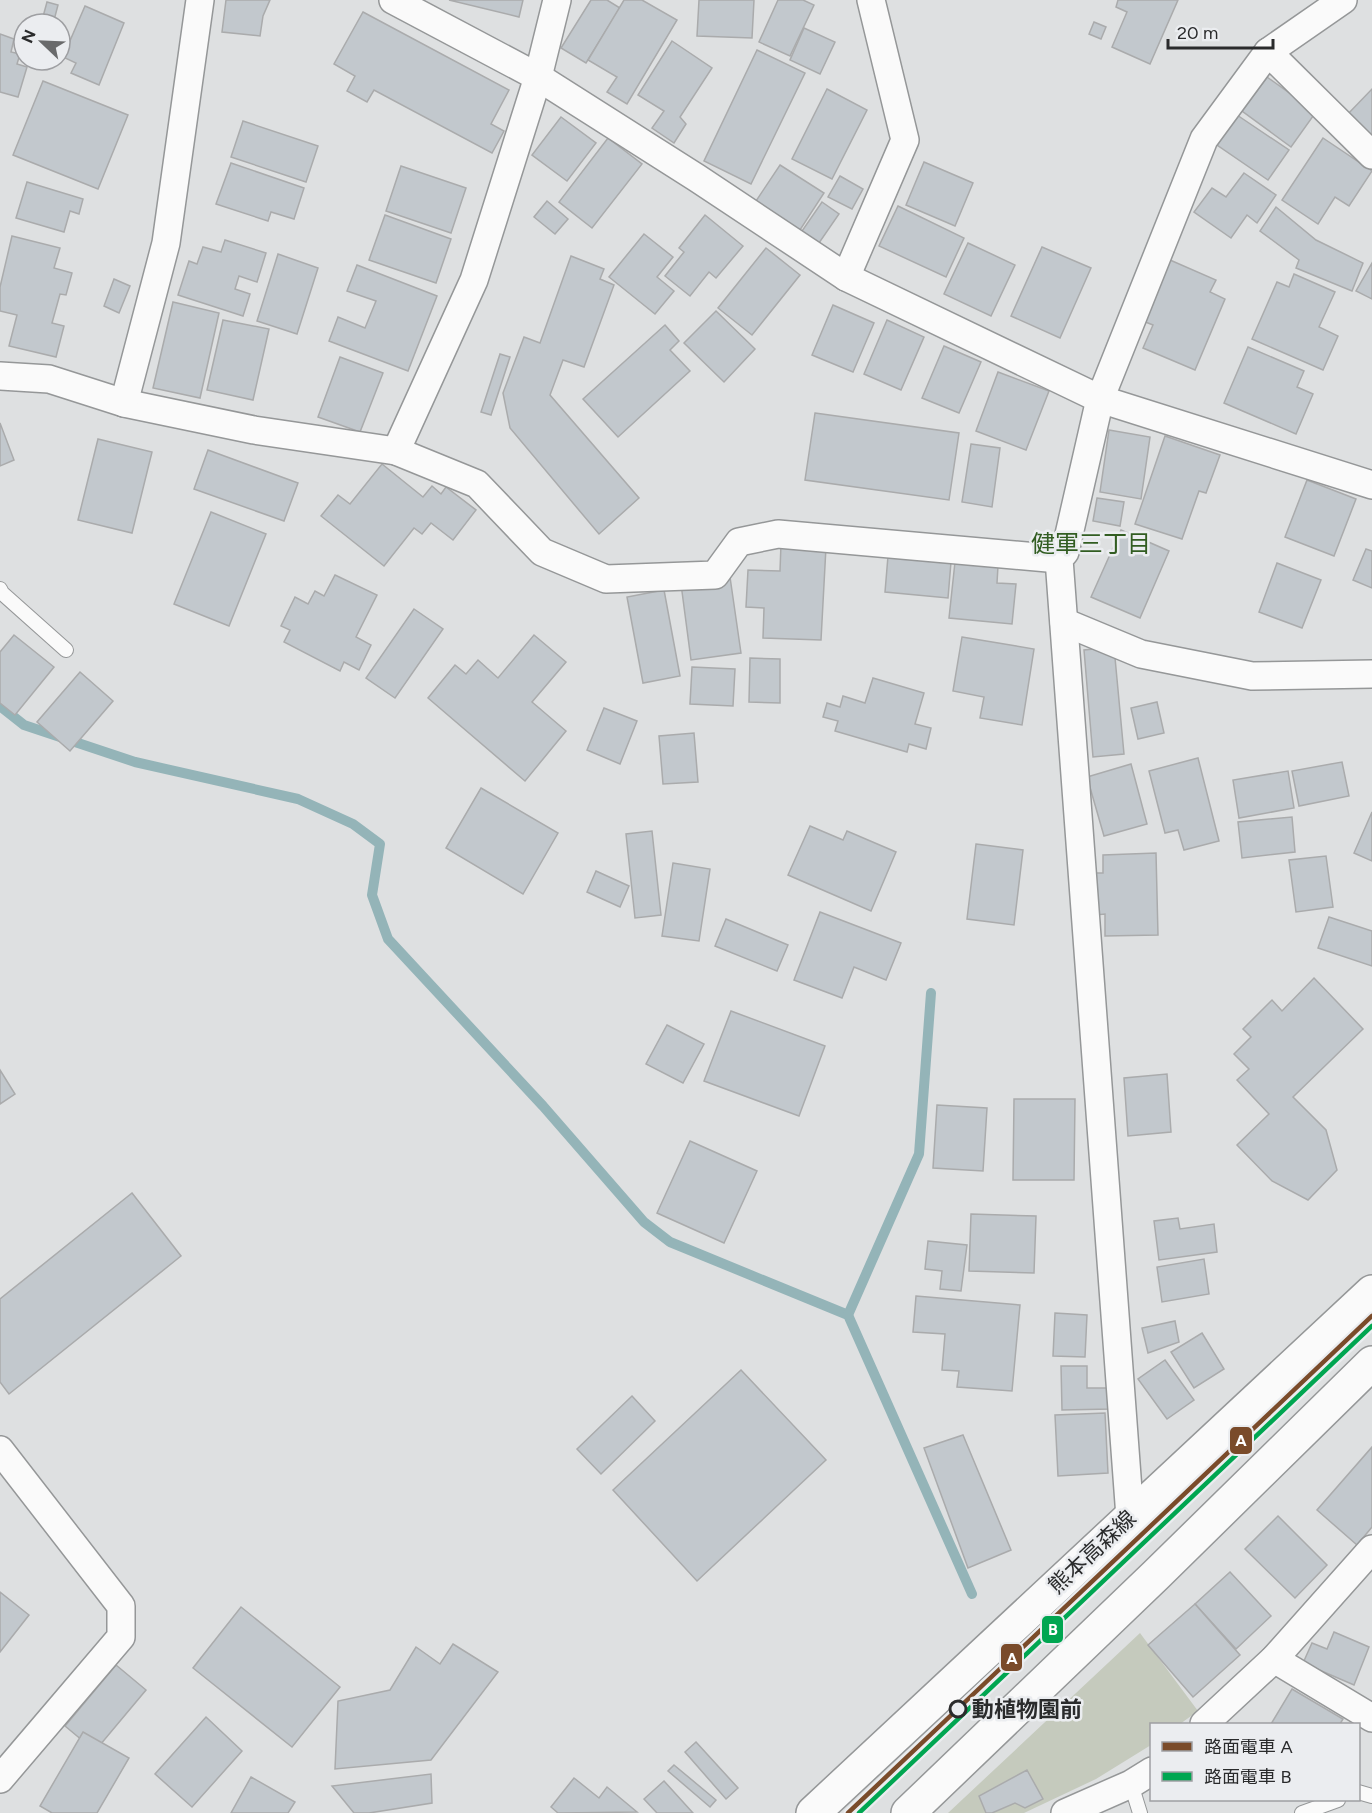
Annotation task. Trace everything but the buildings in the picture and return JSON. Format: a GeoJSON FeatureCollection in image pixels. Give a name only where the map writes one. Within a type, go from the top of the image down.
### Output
{"type":"FeatureCollection","features":[{"type":"Feature","properties":{"kind":"main road","name":"熊本高森線"},"geometry":{"type":"LineString","coordinates":[[813,1813],[1372,1292]]}},
{"type":"Feature","properties":{"kind":"main road"},"geometry":{"type":"LineString","coordinates":[[908,1813],[1156,1575],[1372,1363]]}},
{"type":"Feature","properties":{"kind":"street"},"geometry":{"type":"LineString","coordinates":[[124,403],[166,243],[200,0]]}},
{"type":"Feature","properties":{"kind":"street"},"geometry":{"type":"LineString","coordinates":[[393,0],[538,77],[697,178],[846,277],[1100,399],[1372,485]]}},
{"type":"Feature","properties":{"kind":"street"},"geometry":{"type":"LineString","coordinates":[[396,451],[474,280],[538,77],[557,0]]}},
{"type":"Feature","properties":{"kind":"street"},"geometry":{"type":"LineString","coordinates":[[846,277],[905,140],[871,0]]}},
{"type":"Feature","properties":{"kind":"street"},"geometry":{"type":"LineString","coordinates":[[1130,1517],[1059,559],[1065,552],[1100,399],[1204,139],[1268,52],[1343,0]]}},
{"type":"Feature","properties":{"kind":"street"},"geometry":{"type":"LineString","coordinates":[[1268,52],[1372,155]]}},
{"type":"Feature","properties":{"kind":"street"},"geometry":{"type":"LineString","coordinates":[[0,376],[49,380],[124,403],[254,430],[396,451],[477,484],[542,552],[606,579],[715,575],[739,542],[778,534],[1059,559]]}},
{"type":"Feature","properties":{"kind":"street"},"geometry":{"type":"LineString","coordinates":[[1064,622],[1141,654],[1252,676],[1372,674]]}},
{"type":"Feature","properties":{"kind":"street"},"geometry":{"type":"LineString","coordinates":[[0,1450],[122,1606],[121,1637],[0,1779]]}},
{"type":"Feature","properties":{"kind":"street"},"geometry":{"type":"LineString","coordinates":[[1206,1723],[1274,1659],[1372,1549]]}},
{"type":"Feature","properties":{"kind":"street"},"geometry":{"type":"LineString","coordinates":[[1274,1659],[1372,1718]]}},
{"type":"Feature","properties":{"kind":"street"},"geometry":{"type":"LineString","coordinates":[[1065,1813],[1141,1777]]}},
{"type":"Feature","properties":{"kind":"lane"},"geometry":{"type":"LineString","coordinates":[[0,589],[66,650]]}},
{"type":"Feature","properties":{"kind":"lane"},"geometry":{"type":"LineString","coordinates":[[1140,1813],[1141,1777]]}},
{"type":"Feature","properties":{"kind":"lane"},"geometry":{"type":"LineString","coordinates":[[1302,1813],[1335,1801]]}},
{"type":"Feature","properties":{"kind":"shaded area"},"geometry":{"type":"Polygon","coordinates":[[[1140,1633],[1198,1711],[1181,1723],[1150,1723],[1150,1746],[1096,1779],[1024,1813],[948,1813],[1140,1633]]]}},
{"type":"Feature","properties":{"kind":"waterway"},"geometry":{"type":"LineString","coordinates":[[0,706],[24,725],[135,762],[298,799],[353,824],[380,844],[372,895],[388,939],[543,1106],[644,1222],[670,1242],[848,1315],[972,1594]]}},
{"type":"Feature","properties":{"kind":"waterway"},"geometry":{"type":"LineString","coordinates":[[848,1315],[919,1154],[931,993]]}},
{"type":"Feature","properties":{"kind":"tram line","name":"A"},"geometry":{"type":"LineString","coordinates":[[848,1813],[1372,1316]]}},
{"type":"Feature","properties":{"kind":"tram line","name":"B"},"geometry":{"type":"LineString","coordinates":[[859,1813],[1372,1326]]}},
{"type":"Feature","properties":{"kind":"place","name":"動植物園前"},"geometry":{"type":"Point","coordinates":[958,1709]}},
{"type":"Feature","properties":{"kind":"district","name":"健軍三丁目"},"geometry":{"type":"Point","coordinates":[1091,543]}}]}
